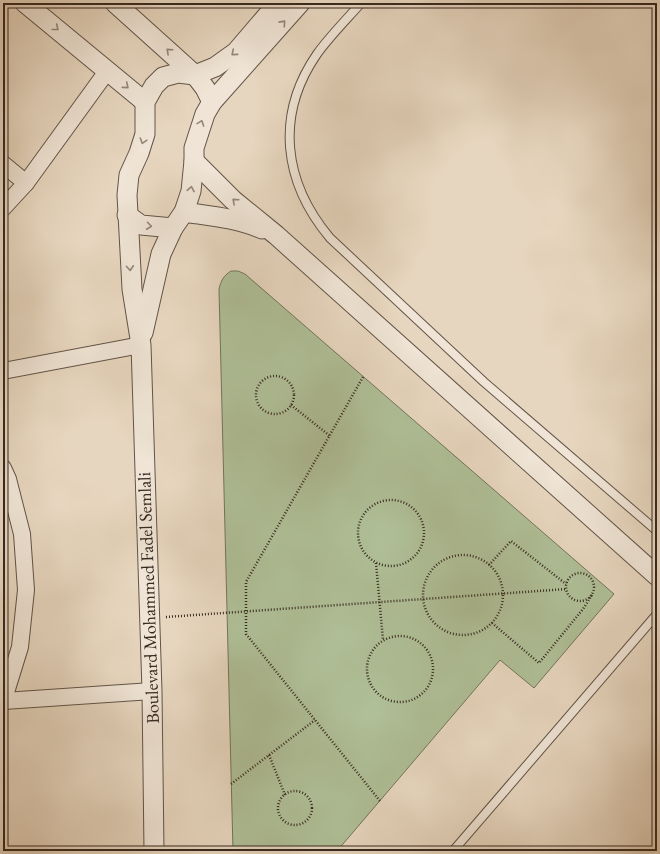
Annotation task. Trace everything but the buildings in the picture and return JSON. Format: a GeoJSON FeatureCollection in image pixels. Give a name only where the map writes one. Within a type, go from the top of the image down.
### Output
{"type":"FeatureCollection","features":[{"type":"Feature","properties":{"kind":"street"},"geometry":{"type":"LineString","coordinates":[[25,3],[145,102],[154,86],[163,77],[178,73],[195,75],[215,67],[236,52],[278,3]]}},
{"type":"Feature","properties":{"kind":"street","name":"Boulevard Mohammed Fadel Semlali"},"geometry":{"type":"LineString","coordinates":[[141,345],[161,254],[173,228],[184,212],[191,191],[194,148],[205,114],[212,102],[300,3]]}},
{"type":"Feature","properties":{"kind":"street"},"geometry":{"type":"LineString","coordinates":[[120,4],[195,75],[205,88],[212,102]]}},
{"type":"Feature","properties":{"kind":"street"},"geometry":{"type":"LineString","coordinates":[[3,208],[26,183],[108,70]]}},
{"type":"Feature","properties":{"kind":"street","name":"Boulevard Mohammed Fadel Semlali"},"geometry":{"type":"LineString","coordinates":[[145,102],[145,134],[139,153],[129,175],[127,215],[132,289],[141,345],[152,691],[154,851]]}},
{"type":"Feature","properties":{"kind":"street"},"geometry":{"type":"LineString","coordinates":[[194,161],[233,200],[276,235],[657,576]]}},
{"type":"Feature","properties":{"kind":"street"},"geometry":{"type":"LineString","coordinates":[[3,164],[26,183]]}},
{"type":"Feature","properties":{"kind":"street"},"geometry":{"type":"LineString","coordinates":[[184,212],[228,218],[250,224],[276,235]]}},
{"type":"Feature","properties":{"kind":"street"},"geometry":{"type":"LineString","coordinates":[[127,215],[141,225],[173,228]]}},
{"type":"Feature","properties":{"kind":"street"},"geometry":{"type":"LineString","coordinates":[[3,371],[141,345]]}},
{"type":"Feature","properties":{"kind":"street"},"geometry":{"type":"LineString","coordinates":[[3,468],[8,479],[22,534],[26,590],[20,646],[3,701],[152,691]]}},
{"type":"Feature","properties":{"kind":"lane"},"geometry":{"type":"LineString","coordinates":[[361,3],[317,53],[298,87],[291,115],[289,142],[292,165],[298,187],[312,214],[330,238],[484,382],[657,531]]}},
{"type":"Feature","properties":{"kind":"lane"},"geometry":{"type":"LineString","coordinates":[[453,851],[657,614]]}},
{"type":"Feature","properties":{"kind":"path"},"geometry":{"type":"LineString","coordinates":[[275,375],[287,379],[294,390],[291,406],[279,414],[267,412],[261,408],[258,403],[256,397],[258,385],[268,376],[275,375]]}},
{"type":"Feature","properties":{"kind":"path"},"geometry":{"type":"LineString","coordinates":[[363,377],[246,582],[246,634],[380,801]]}},
{"type":"Feature","properties":{"kind":"path"},"geometry":{"type":"LineString","coordinates":[[291,406],[330,436]]}},
{"type":"Feature","properties":{"kind":"path"},"geometry":{"type":"LineString","coordinates":[[376,563],[394,567],[405,564],[414,558],[420,549],[424,539],[424,528],[420,518],[413,509],[404,503],[393,500],[382,501],[371,506],[363,514],[358,525],[357,536],[360,546],[366,555],[376,563],[382,640],[373,650],[368,660],[367,671],[369,681],[375,691],[383,697],[393,701],[404,702],[414,699],[423,693],[430,684],[434,664],[430,653],[423,644],[413,638],[402,636],[382,640]]}},
{"type":"Feature","properties":{"kind":"path"},"geometry":{"type":"LineString","coordinates":[[489,565],[511,541],[566,584]]}},
{"type":"Feature","properties":{"kind":"path"},"geometry":{"type":"LineString","coordinates":[[459,555],[473,556],[489,565],[496,572],[502,584],[504,598],[500,612],[492,623],[481,631],[468,635],[455,635],[443,630],[433,622],[426,612],[423,599],[424,586],[428,575],[436,565],[447,558],[459,555]]}},
{"type":"Feature","properties":{"kind":"path"},"geometry":{"type":"LineString","coordinates":[[492,623],[539,663],[583,609],[592,595],[595,587],[594,582],[589,575],[580,573],[571,576],[566,584],[566,589],[571,597],[575,600],[584,600],[592,595]]}},
{"type":"Feature","properties":{"kind":"path"},"geometry":{"type":"LineString","coordinates":[[150,618],[566,589]]}},
{"type":"Feature","properties":{"kind":"path"},"geometry":{"type":"LineString","coordinates":[[231,784],[315,720]]}},
{"type":"Feature","properties":{"kind":"path"},"geometry":{"type":"LineString","coordinates":[[269,755],[285,795]]}},
{"type":"Feature","properties":{"kind":"path"},"geometry":{"type":"LineString","coordinates":[[296,791],[306,795],[310,799],[313,809],[309,819],[305,823],[294,825],[283,821],[280,816],[278,804],[280,799],[285,795],[296,791]]}},
{"type":"Feature","properties":{"kind":"green space"},"geometry":{"type":"Polygon","coordinates":[[[231,271],[238,271],[245,274],[614,594],[534,688],[500,660],[337,851],[233,851],[219,289],[223,279],[231,271]]]}}]}
